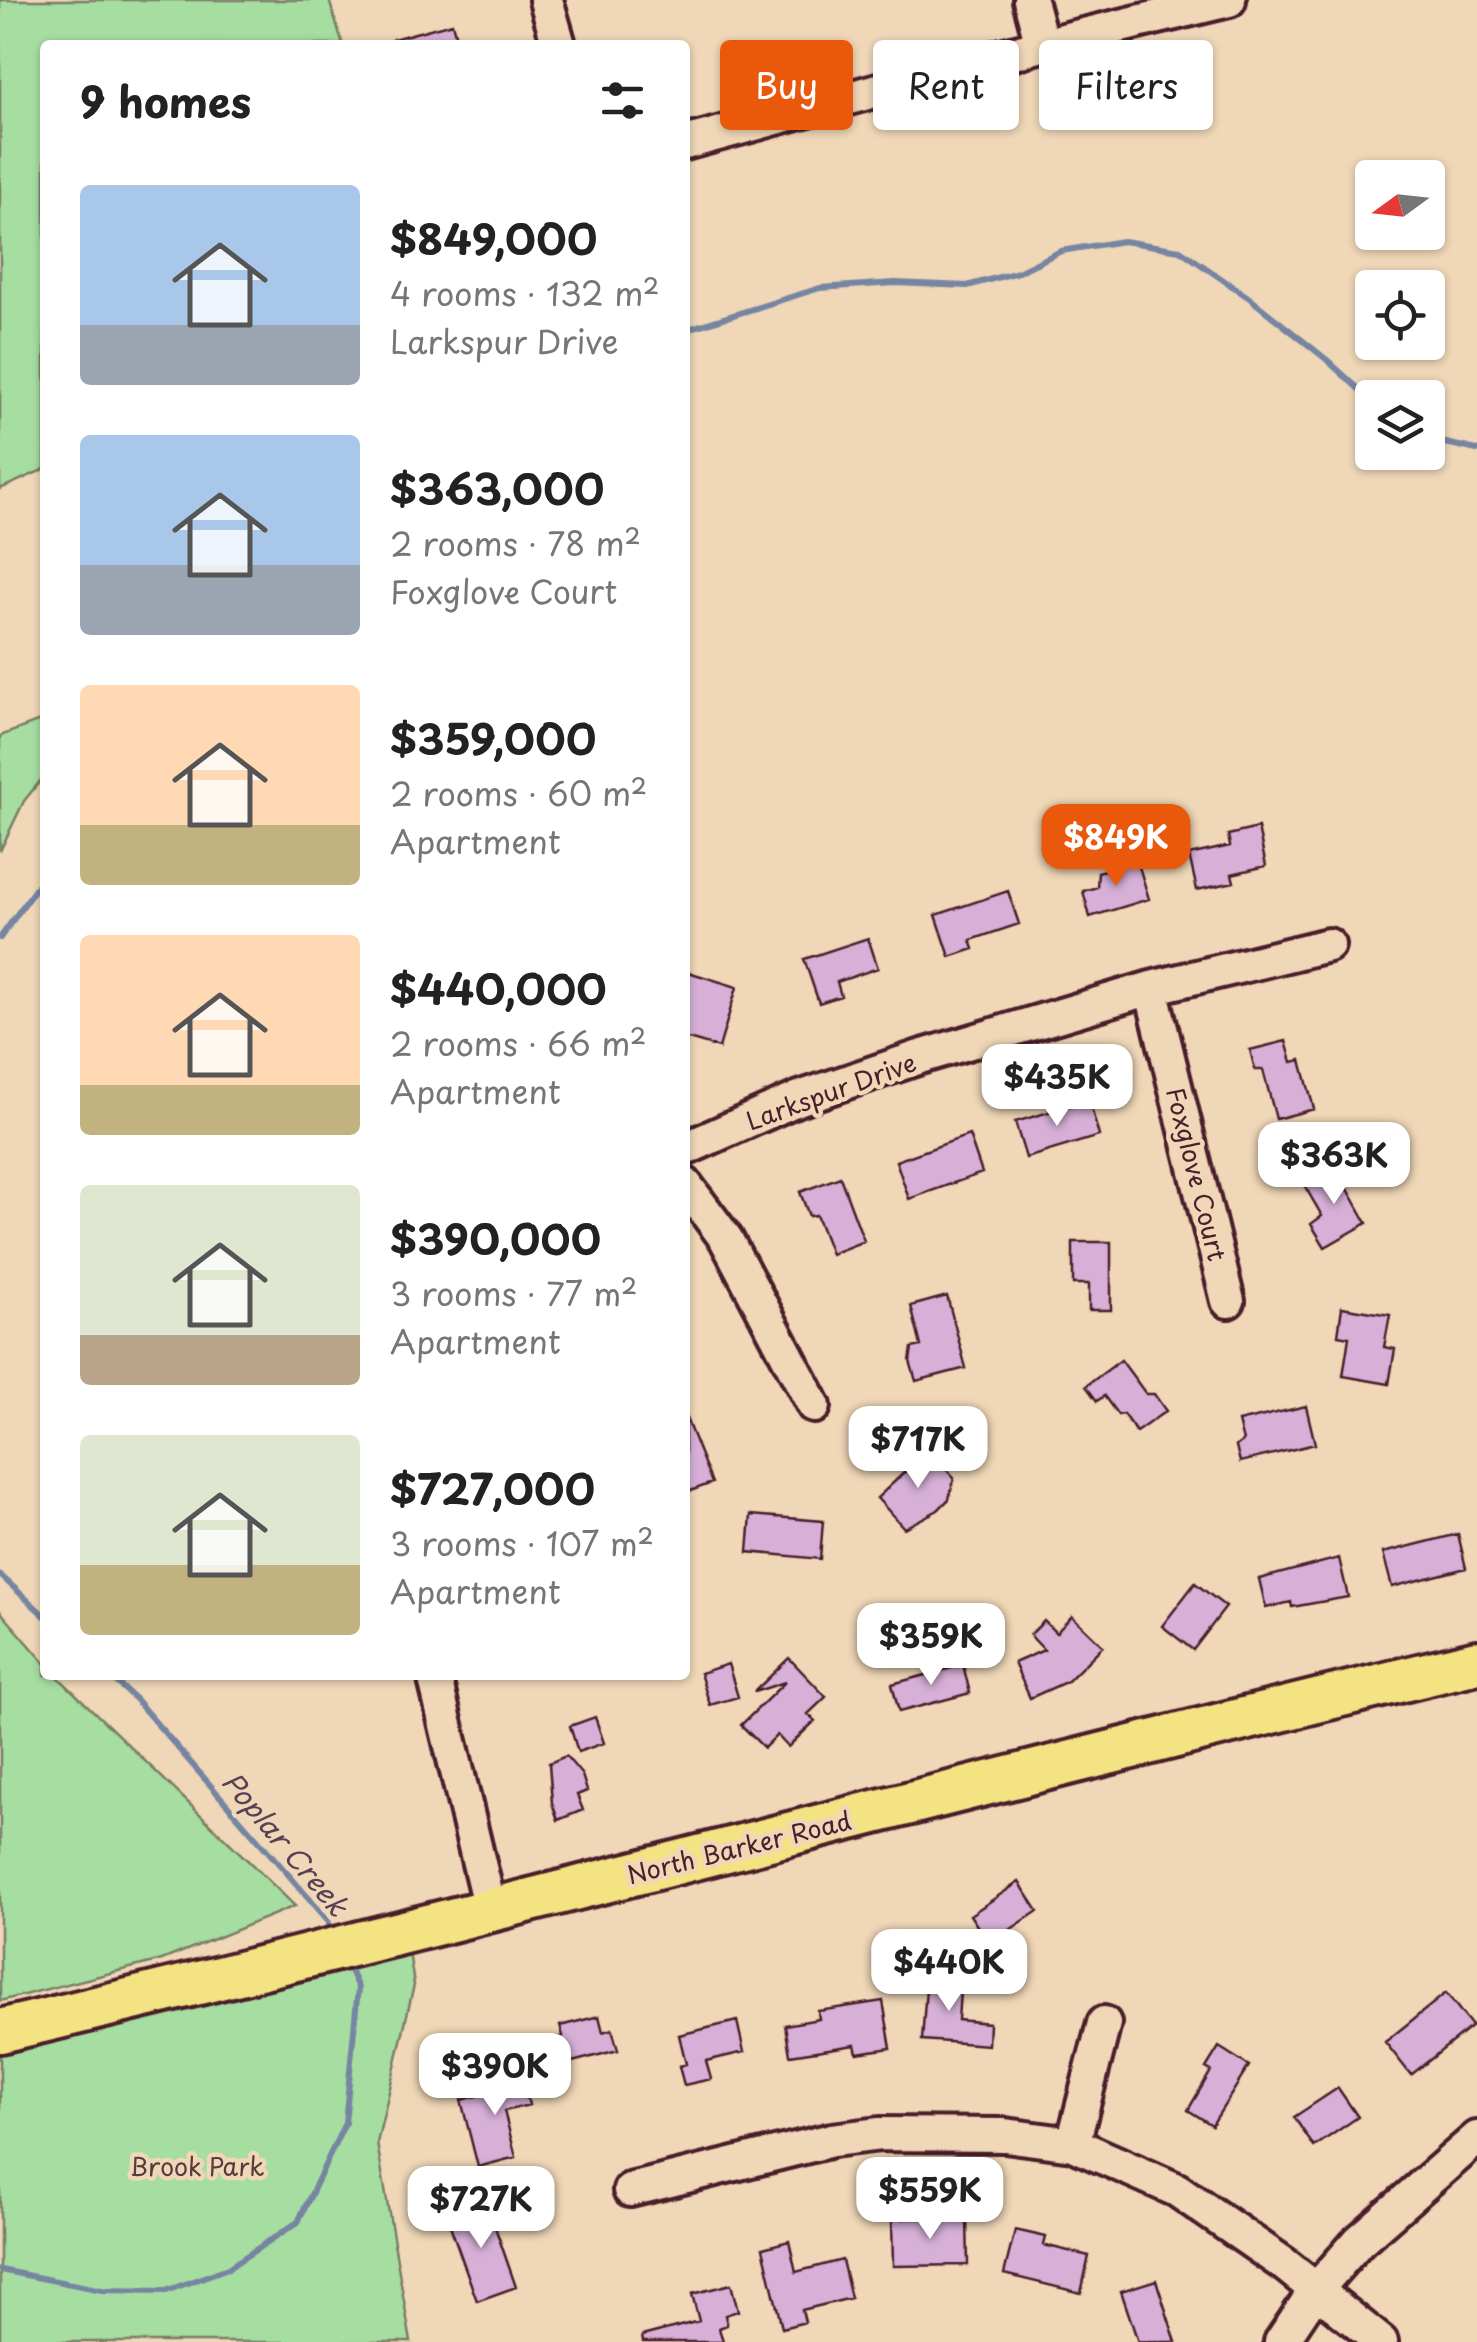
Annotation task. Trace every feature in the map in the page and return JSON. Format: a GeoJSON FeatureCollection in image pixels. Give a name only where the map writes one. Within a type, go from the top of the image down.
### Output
{"type":"FeatureCollection","features":[{"type":"Feature","properties":{"kind":"main road","name":"North Barker Road"},"geometry":{"type":"LineString","coordinates":[[0,2032],[1477,1662]]}},
{"type":"Feature","properties":{"kind":"street"},"geometry":{"type":"LineString","coordinates":[[546,0],[558,40]]}},
{"type":"Feature","properties":{"kind":"street"},"geometry":{"type":"LineString","coordinates":[[1030,0],[1041,40]]}},
{"type":"Feature","properties":{"kind":"street"},"geometry":{"type":"LineString","coordinates":[[1063,40],[1229,0]]}},
{"type":"Feature","properties":{"kind":"street"},"geometry":{"type":"LineString","coordinates":[[690,143],[1039,46]]}},
{"type":"Feature","properties":{"kind":"street","name":"Larkspur Drive"},"geometry":{"type":"LineString","coordinates":[[690,1147],[797,1099],[1014,1027],[1328,945]]}},
{"type":"Feature","properties":{"kind":"street","name":"Foxglove Court"},"geometry":{"type":"LineString","coordinates":[[1152,988],[1228,1301]]}},
{"type":"Feature","properties":{"kind":"street"},"geometry":{"type":"LineString","coordinates":[[690,1191],[726,1238],[814,1406]]}},
{"type":"Feature","properties":{"kind":"street"},"geometry":{"type":"LineString","coordinates":[[435,1680],[490,1910]]}},
{"type":"Feature","properties":{"kind":"street"},"geometry":{"type":"LineString","coordinates":[[1073,2144],[1104,2023]]}},
{"type":"Feature","properties":{"kind":"street"},"geometry":{"type":"LineString","coordinates":[[630,2190],[832,2140],[880,2134],[1005,2135],[1073,2144],[1177,2190],[1284,2264],[1381,2342]]}},
{"type":"Feature","properties":{"kind":"street"},"geometry":{"type":"LineString","coordinates":[[1282,2342],[1316,2291],[1359,2241],[1477,2138]]}},
{"type":"Feature","properties":{"kind":"green space"},"geometry":{"type":"Polygon","coordinates":[[[0,0],[329,0],[341,40],[40,40],[40,471],[0,489],[0,0]]]}},
{"type":"Feature","properties":{"kind":"green space"},"geometry":{"type":"Polygon","coordinates":[[[40,721],[40,781],[24,801],[0,851],[0,736],[40,721]]]}},
{"type":"Feature","properties":{"kind":"green space"},"geometry":{"type":"Polygon","coordinates":[[[0,1611],[40,1657],[40,1680],[61,1680],[295,1906],[162,1960],[0,2001],[0,1611]]]}},
{"type":"Feature","properties":{"kind":"green space","name":"Brook Park"},"geometry":{"type":"Polygon","coordinates":[[[406,1931],[414,1985],[377,2143],[411,2342],[0,2342],[0,2031],[406,1931]]]}},
{"type":"Feature","properties":{"kind":"building"},"geometry":{"type":"Polygon","coordinates":[[[452,23],[457,40],[393,40],[452,23]]]}},
{"type":"Feature","properties":{"kind":"building"},"geometry":{"type":"Polygon","coordinates":[[[1258,828],[1266,866],[1232,874],[1234,882],[1197,890],[1189,855],[1230,846],[1228,835],[1258,828]]]}},
{"type":"Feature","properties":{"kind":"building"},"geometry":{"type":"Polygon","coordinates":[[[1137,860],[1149,899],[1090,917],[1083,891],[1097,887],[1098,872],[1137,860]]]}},
{"type":"Feature","properties":{"kind":"building"},"geometry":{"type":"Polygon","coordinates":[[[1008,891],[1019,924],[971,940],[974,949],[950,957],[936,915],[1008,891]]]}},
{"type":"Feature","properties":{"kind":"building"},"geometry":{"type":"Polygon","coordinates":[[[868,938],[878,968],[837,982],[841,996],[819,1003],[804,959],[868,938]]]}},
{"type":"Feature","properties":{"kind":"building"},"geometry":{"type":"Polygon","coordinates":[[[690,973],[737,987],[719,1048],[690,1039],[690,973]]]}},
{"type":"Feature","properties":{"kind":"building"},"geometry":{"type":"Polygon","coordinates":[[[1286,1041],[1292,1062],[1301,1060],[1314,1109],[1276,1119],[1263,1070],[1255,1070],[1250,1050],[1286,1041]]]}},
{"type":"Feature","properties":{"kind":"building"},"geometry":{"type":"Polygon","coordinates":[[[1089,1100],[1099,1136],[1026,1158],[1015,1122],[1089,1100]]]}},
{"type":"Feature","properties":{"kind":"building"},"geometry":{"type":"Polygon","coordinates":[[[969,1135],[982,1173],[909,1199],[896,1161],[969,1135]]]}},
{"type":"Feature","properties":{"kind":"building"},"geometry":{"type":"Polygon","coordinates":[[[1335,1166],[1367,1223],[1325,1247],[1311,1224],[1322,1216],[1303,1183],[1335,1166]]]}},
{"type":"Feature","properties":{"kind":"building"},"geometry":{"type":"Polygon","coordinates":[[[840,1177],[864,1241],[831,1254],[816,1215],[809,1216],[800,1192],[840,1177]]]}},
{"type":"Feature","properties":{"kind":"building"},"geometry":{"type":"Polygon","coordinates":[[[1073,1242],[1111,1242],[1111,1310],[1089,1310],[1089,1284],[1073,1284],[1073,1242]]]}},
{"type":"Feature","properties":{"kind":"building"},"geometry":{"type":"Polygon","coordinates":[[[947,1296],[966,1368],[916,1381],[910,1361],[912,1348],[921,1346],[911,1306],[947,1296]]]}},
{"type":"Feature","properties":{"kind":"building"},"geometry":{"type":"Polygon","coordinates":[[[1342,1307],[1390,1315],[1384,1347],[1395,1349],[1389,1384],[1343,1376],[1349,1337],[1338,1335],[1342,1307]]]}},
{"type":"Feature","properties":{"kind":"building"},"geometry":{"type":"Polygon","coordinates":[[[1121,1360],[1146,1394],[1154,1394],[1166,1411],[1136,1432],[1104,1396],[1097,1401],[1086,1386],[1121,1360]]]}},
{"type":"Feature","properties":{"kind":"building"},"geometry":{"type":"Polygon","coordinates":[[[1306,1406],[1315,1444],[1240,1462],[1236,1446],[1243,1441],[1238,1422],[1306,1406]]]}},
{"type":"Feature","properties":{"kind":"building"},"geometry":{"type":"Polygon","coordinates":[[[690,1428],[712,1483],[690,1491],[690,1428]]]}},
{"type":"Feature","properties":{"kind":"building"},"geometry":{"type":"Polygon","coordinates":[[[928,1450],[954,1478],[949,1499],[938,1510],[904,1528],[877,1498],[928,1450]]]}},
{"type":"Feature","properties":{"kind":"building"},"geometry":{"type":"Polygon","coordinates":[[[751,1515],[823,1521],[820,1559],[748,1552],[751,1515]]]}},
{"type":"Feature","properties":{"kind":"building"},"geometry":{"type":"Polygon","coordinates":[[[1458,1534],[1466,1568],[1392,1587],[1383,1553],[1458,1534]]]}},
{"type":"Feature","properties":{"kind":"building"},"geometry":{"type":"Polygon","coordinates":[[[1339,1558],[1348,1597],[1266,1608],[1259,1579],[1339,1558]]]}},
{"type":"Feature","properties":{"kind":"building"},"geometry":{"type":"Polygon","coordinates":[[[1195,1583],[1226,1607],[1193,1650],[1162,1626],[1195,1583]]]}},
{"type":"Feature","properties":{"kind":"building"},"geometry":{"type":"Polygon","coordinates":[[[1072,1616],[1103,1646],[1068,1681],[1030,1698],[1014,1663],[1044,1650],[1030,1635],[1044,1621],[1056,1633],[1072,1616]]]}},
{"type":"Feature","properties":{"kind":"building"},"geometry":{"type":"Polygon","coordinates":[[[789,1658],[826,1697],[808,1714],[815,1721],[788,1747],[777,1735],[764,1748],[741,1725],[785,1682],[754,1692],[789,1658]]]}},
{"type":"Feature","properties":{"kind":"building"},"geometry":{"type":"Polygon","coordinates":[[[728,1664],[738,1697],[710,1705],[700,1673],[728,1664]]]}},
{"type":"Feature","properties":{"kind":"building"},"geometry":{"type":"Polygon","coordinates":[[[963,1665],[970,1693],[899,1712],[892,1684],[963,1665]]]}},
{"type":"Feature","properties":{"kind":"building"},"geometry":{"type":"Polygon","coordinates":[[[595,1717],[604,1743],[578,1752],[570,1726],[595,1717]]]}},
{"type":"Feature","properties":{"kind":"building"},"geometry":{"type":"Polygon","coordinates":[[[566,1756],[582,1775],[587,1791],[577,1795],[583,1810],[558,1820],[552,1803],[549,1763],[566,1756]]]}},
{"type":"Feature","properties":{"kind":"building"},"geometry":{"type":"Polygon","coordinates":[[[1019,1882],[1038,1911],[1011,1929],[1020,1943],[998,1958],[970,1915],[1019,1882]]]}},
{"type":"Feature","properties":{"kind":"building"},"geometry":{"type":"Polygon","coordinates":[[[927,1975],[961,1977],[958,2020],[989,2023],[988,2045],[922,2040],[927,1975]]]}},
{"type":"Feature","properties":{"kind":"building"},"geometry":{"type":"Polygon","coordinates":[[[1446,1993],[1472,2026],[1411,2075],[1385,2042],[1446,1993]]]}},
{"type":"Feature","properties":{"kind":"building"},"geometry":{"type":"Polygon","coordinates":[[[883,2001],[891,2048],[857,2053],[855,2045],[790,2055],[785,2025],[819,2019],[818,2011],[883,2001]]]}},
{"type":"Feature","properties":{"kind":"building"},"geometry":{"type":"Polygon","coordinates":[[[599,2016],[603,2032],[612,2029],[618,2050],[553,2067],[546,2040],[563,2036],[560,2026],[599,2016]]]}},
{"type":"Feature","properties":{"kind":"building"},"geometry":{"type":"Polygon","coordinates":[[[737,2021],[744,2052],[706,2061],[711,2079],[684,2085],[679,2066],[686,2064],[679,2035],[737,2021]]]}},
{"type":"Feature","properties":{"kind":"building"},"geometry":{"type":"Polygon","coordinates":[[[1219,2047],[1249,2066],[1212,2125],[1188,2110],[1211,2071],[1206,2068],[1219,2047]]]}},
{"type":"Feature","properties":{"kind":"building"},"geometry":{"type":"Polygon","coordinates":[[[519,2066],[529,2105],[504,2111],[516,2157],[478,2167],[461,2100],[500,2090],[495,2072],[519,2066]]]}},
{"type":"Feature","properties":{"kind":"building"},"geometry":{"type":"Polygon","coordinates":[[[1338,2088],[1358,2117],[1314,2147],[1294,2117],[1338,2088]]]}},
{"type":"Feature","properties":{"kind":"building"},"geometry":{"type":"Polygon","coordinates":[[[486,2201],[516,2287],[477,2301],[446,2214],[486,2201]]]}},
{"type":"Feature","properties":{"kind":"building"},"geometry":{"type":"Polygon","coordinates":[[[967,2218],[968,2265],[893,2266],[892,2219],[967,2218]]]}},
{"type":"Feature","properties":{"kind":"building"},"geometry":{"type":"Polygon","coordinates":[[[1015,2230],[1046,2237],[1044,2245],[1089,2256],[1081,2293],[1004,2274],[1015,2230]]]}},
{"type":"Feature","properties":{"kind":"building"},"geometry":{"type":"Polygon","coordinates":[[[789,2241],[796,2272],[842,2260],[851,2298],[802,2310],[805,2322],[782,2328],[763,2248],[789,2241]]]}},
{"type":"Feature","properties":{"kind":"building"},"geometry":{"type":"Polygon","coordinates":[[[1156,2280],[1176,2342],[1138,2342],[1121,2291],[1156,2280]]]}},
{"type":"Feature","properties":{"kind":"building"},"geometry":{"type":"Polygon","coordinates":[[[731,2284],[738,2311],[725,2315],[727,2325],[719,2328],[723,2342],[643,2342],[642,2336],[699,2321],[692,2294],[731,2284]]]}},
{"type":"Feature","properties":{"kind":"waterway","name":"Poplar Creek"},"geometry":{"type":"LineString","coordinates":[[690,328],[820,288],[895,283],[967,286],[1018,272],[1061,251],[1123,241],[1180,250],[1248,297],[1355,385]]}},
{"type":"Feature","properties":{"kind":"waterway","name":"Poplar Creek"},"geometry":{"type":"LineString","coordinates":[[1445,443],[1477,450]]}},
{"type":"Feature","properties":{"kind":"waterway","name":"Poplar Creek"},"geometry":{"type":"LineString","coordinates":[[0,938],[40,882]]}},
{"type":"Feature","properties":{"kind":"waterway","name":"Poplar Creek"},"geometry":{"type":"LineString","coordinates":[[0,1575],[40,1611]]}},
{"type":"Feature","properties":{"kind":"waterway","name":"Poplar Creek"},"geometry":{"type":"LineString","coordinates":[[114,1680],[327,1919],[334,1934]]}},
{"type":"Feature","properties":{"kind":"waterway","name":"Poplar Creek"},"geometry":{"type":"LineString","coordinates":[[0,2270],[102,2290],[166,2291],[228,2268],[298,2222],[345,2123],[358,1988],[347,1964]]}}]}
